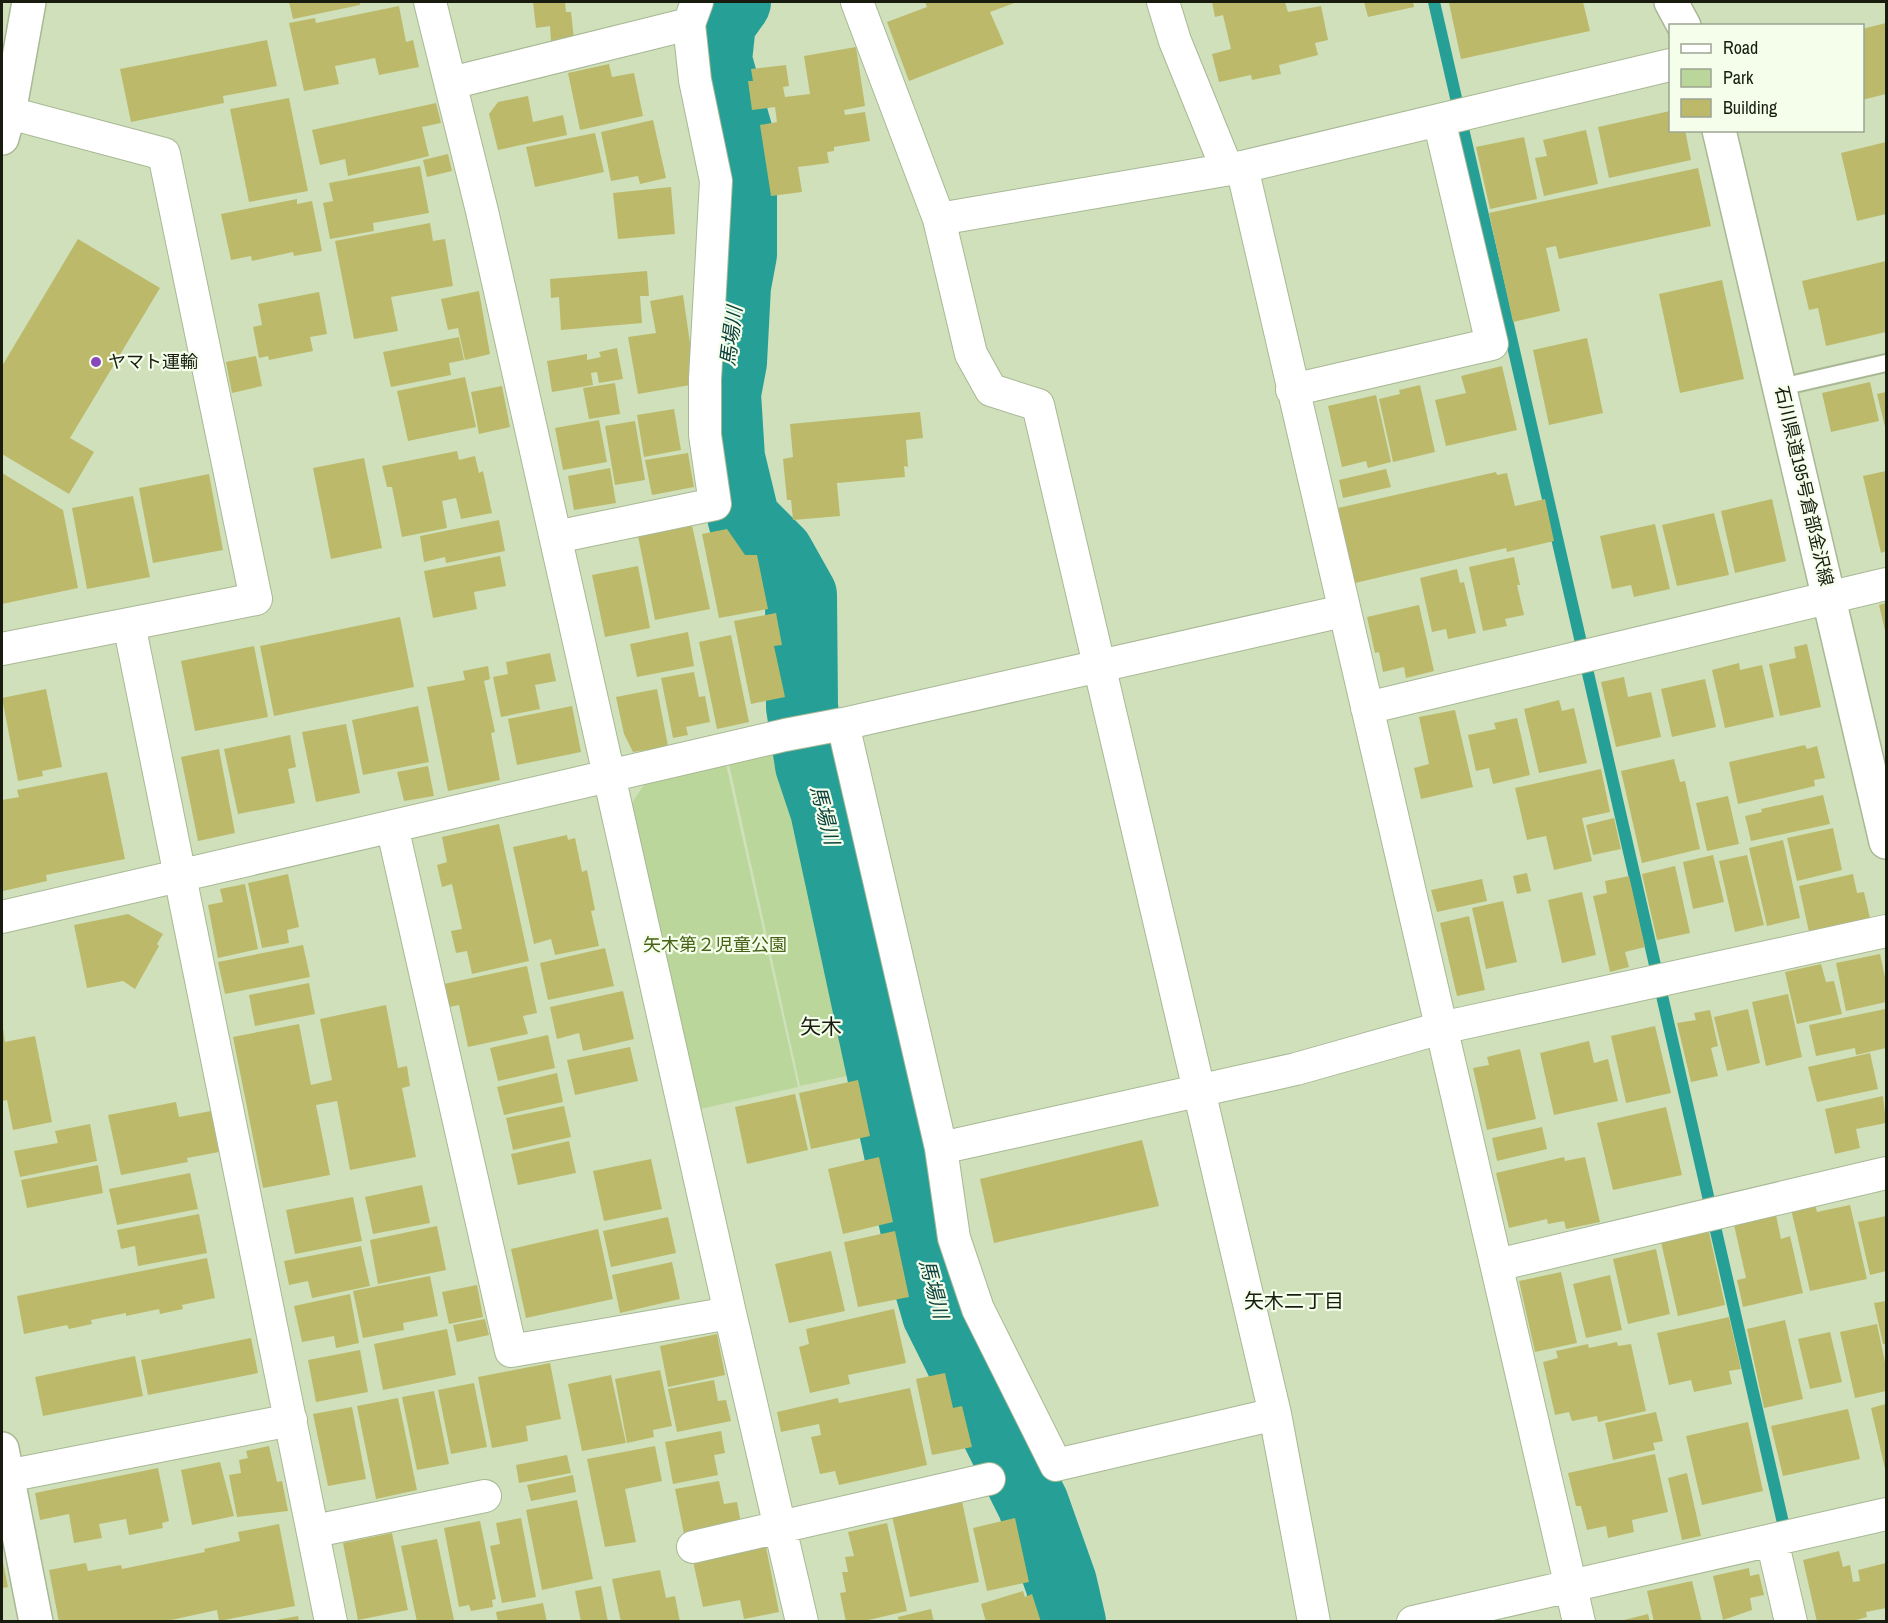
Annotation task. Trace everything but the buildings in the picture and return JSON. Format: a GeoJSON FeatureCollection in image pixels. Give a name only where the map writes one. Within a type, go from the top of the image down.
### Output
{"type":"FeatureCollection","features":[{"type":"Feature","properties":{"kind":"main road"},"geometry":{"type":"LineString","coordinates":[[4,121],[29,2]]}},
{"type":"Feature","properties":{"kind":"main road"},"geometry":{"type":"LineString","coordinates":[[1671,2],[1682,24]]}},
{"type":"Feature","properties":{"kind":"main road","name":"石川県道195号倉部金沢線"},"geometry":{"type":"LineString","coordinates":[[1719,132],[1887,842]]}},
{"type":"Feature","properties":{"kind":"main road"},"geometry":{"type":"LineString","coordinates":[[4,1462],[36,1622]]}},
{"type":"Feature","properties":{"kind":"street"},"geometry":{"type":"LineString","coordinates":[[430,2],[451,83],[556,537],[608,775],[802,1622]]}},
{"type":"Feature","properties":{"kind":"street"},"geometry":{"type":"LineString","coordinates":[[857,2],[939,219],[971,354],[991,390],[1038,405],[1275,1414],[1314,1622]]}},
{"type":"Feature","properties":{"kind":"street"},"geometry":{"type":"LineString","coordinates":[[1163,2],[1175,41],[1235,168],[1292,390],[1406,867],[1441,1028],[1579,1622]]}},
{"type":"Feature","properties":{"kind":"street"},"geometry":{"type":"LineString","coordinates":[[451,83],[693,13],[695,80],[716,181],[705,424],[715,504],[556,537]]}},
{"type":"Feature","properties":{"kind":"street"},"geometry":{"type":"LineString","coordinates":[[939,219],[1235,168],[1669,65]]}},
{"type":"Feature","properties":{"kind":"street"},"geometry":{"type":"LineString","coordinates":[[1292,390],[1492,344],[1453,117]]}},
{"type":"Feature","properties":{"kind":"street"},"geometry":{"type":"LineString","coordinates":[[2,649],[256,599],[164,154],[4,121]]}},
{"type":"Feature","properties":{"kind":"street"},"geometry":{"type":"LineString","coordinates":[[1367,708],[1887,584]]}},
{"type":"Feature","properties":{"kind":"street"},"geometry":{"type":"LineString","coordinates":[[2,917],[608,775],[1343,611]]}},
{"type":"Feature","properties":{"kind":"street"},"geometry":{"type":"LineString","coordinates":[[129,624],[315,1531],[331,1622]]}},
{"type":"Feature","properties":{"kind":"street"},"geometry":{"type":"LineString","coordinates":[[837,725],[941,1148],[954,1238],[978,1309],[1056,1465],[1275,1414]]}},
{"type":"Feature","properties":{"kind":"street"},"geometry":{"type":"LineString","coordinates":[[392,826],[511,1351],[730,1312]]}},
{"type":"Feature","properties":{"kind":"street"},"geometry":{"type":"LineString","coordinates":[[941,1148],[1296,1070],[1441,1028],[1887,931]]}},
{"type":"Feature","properties":{"kind":"street"},"geometry":{"type":"LineString","coordinates":[[1497,1265],[1887,1173]]}},
{"type":"Feature","properties":{"kind":"street"},"geometry":{"type":"LineString","coordinates":[[4,1462],[291,1420]]}},
{"type":"Feature","properties":{"kind":"street"},"geometry":{"type":"LineString","coordinates":[[693,1547],[989,1479]]}},
{"type":"Feature","properties":{"kind":"street"},"geometry":{"type":"LineString","coordinates":[[315,1531],[485,1496]]}},
{"type":"Feature","properties":{"kind":"street"},"geometry":{"type":"LineString","coordinates":[[1413,1622],[1571,1588],[1887,1514]]}},
{"type":"Feature","properties":{"kind":"street"},"geometry":{"type":"LineString","coordinates":[[1781,1538],[1791,1622]]}},
{"type":"Feature","properties":{"kind":"lane"},"geometry":{"type":"LineString","coordinates":[[1781,387],[1887,363]]}},
{"type":"Feature","properties":{"kind":"green space"},"geometry":{"type":"Polygon","coordinates":[[[786,752],[807,825],[861,1073],[800,1086],[729,764],[786,752]]]}},
{"type":"Feature","properties":{"kind":"green space","name":"矢木第２児童公園"},"geometry":{"type":"Polygon","coordinates":[[[726,764],[798,1087],[700,1109],[632,803],[645,783],[726,764]]]}},
{"type":"Feature","properties":{"kind":"waterway","name":"馬場川"},"geometry":{"type":"LineString","coordinates":[[735,2],[720,23],[716,60],[738,137],[741,176],[741,254],[735,286],[731,362],[725,394],[729,458],[744,520],[778,554],[801,595],[802,707],[811,765],[826,810],[925,1269],[938,1314],[1033,1504],[1061,1583],[1070,1622]]}},
{"type":"Feature","properties":{"kind":"waterway"},"geometry":{"type":"LineString","coordinates":[[1434,2],[1786,1536]]}},
{"type":"Feature","properties":{"kind":"place","name":"ヤマト運輸"},"geometry":{"type":"Point","coordinates":[96,362]}},
{"type":"Feature","properties":{"kind":"district","name":"矢木"},"geometry":{"type":"Point","coordinates":[821,1027]}},
{"type":"Feature","properties":{"kind":"district","name":"矢木二丁目"},"geometry":{"type":"Point","coordinates":[1294,1301]}}]}
